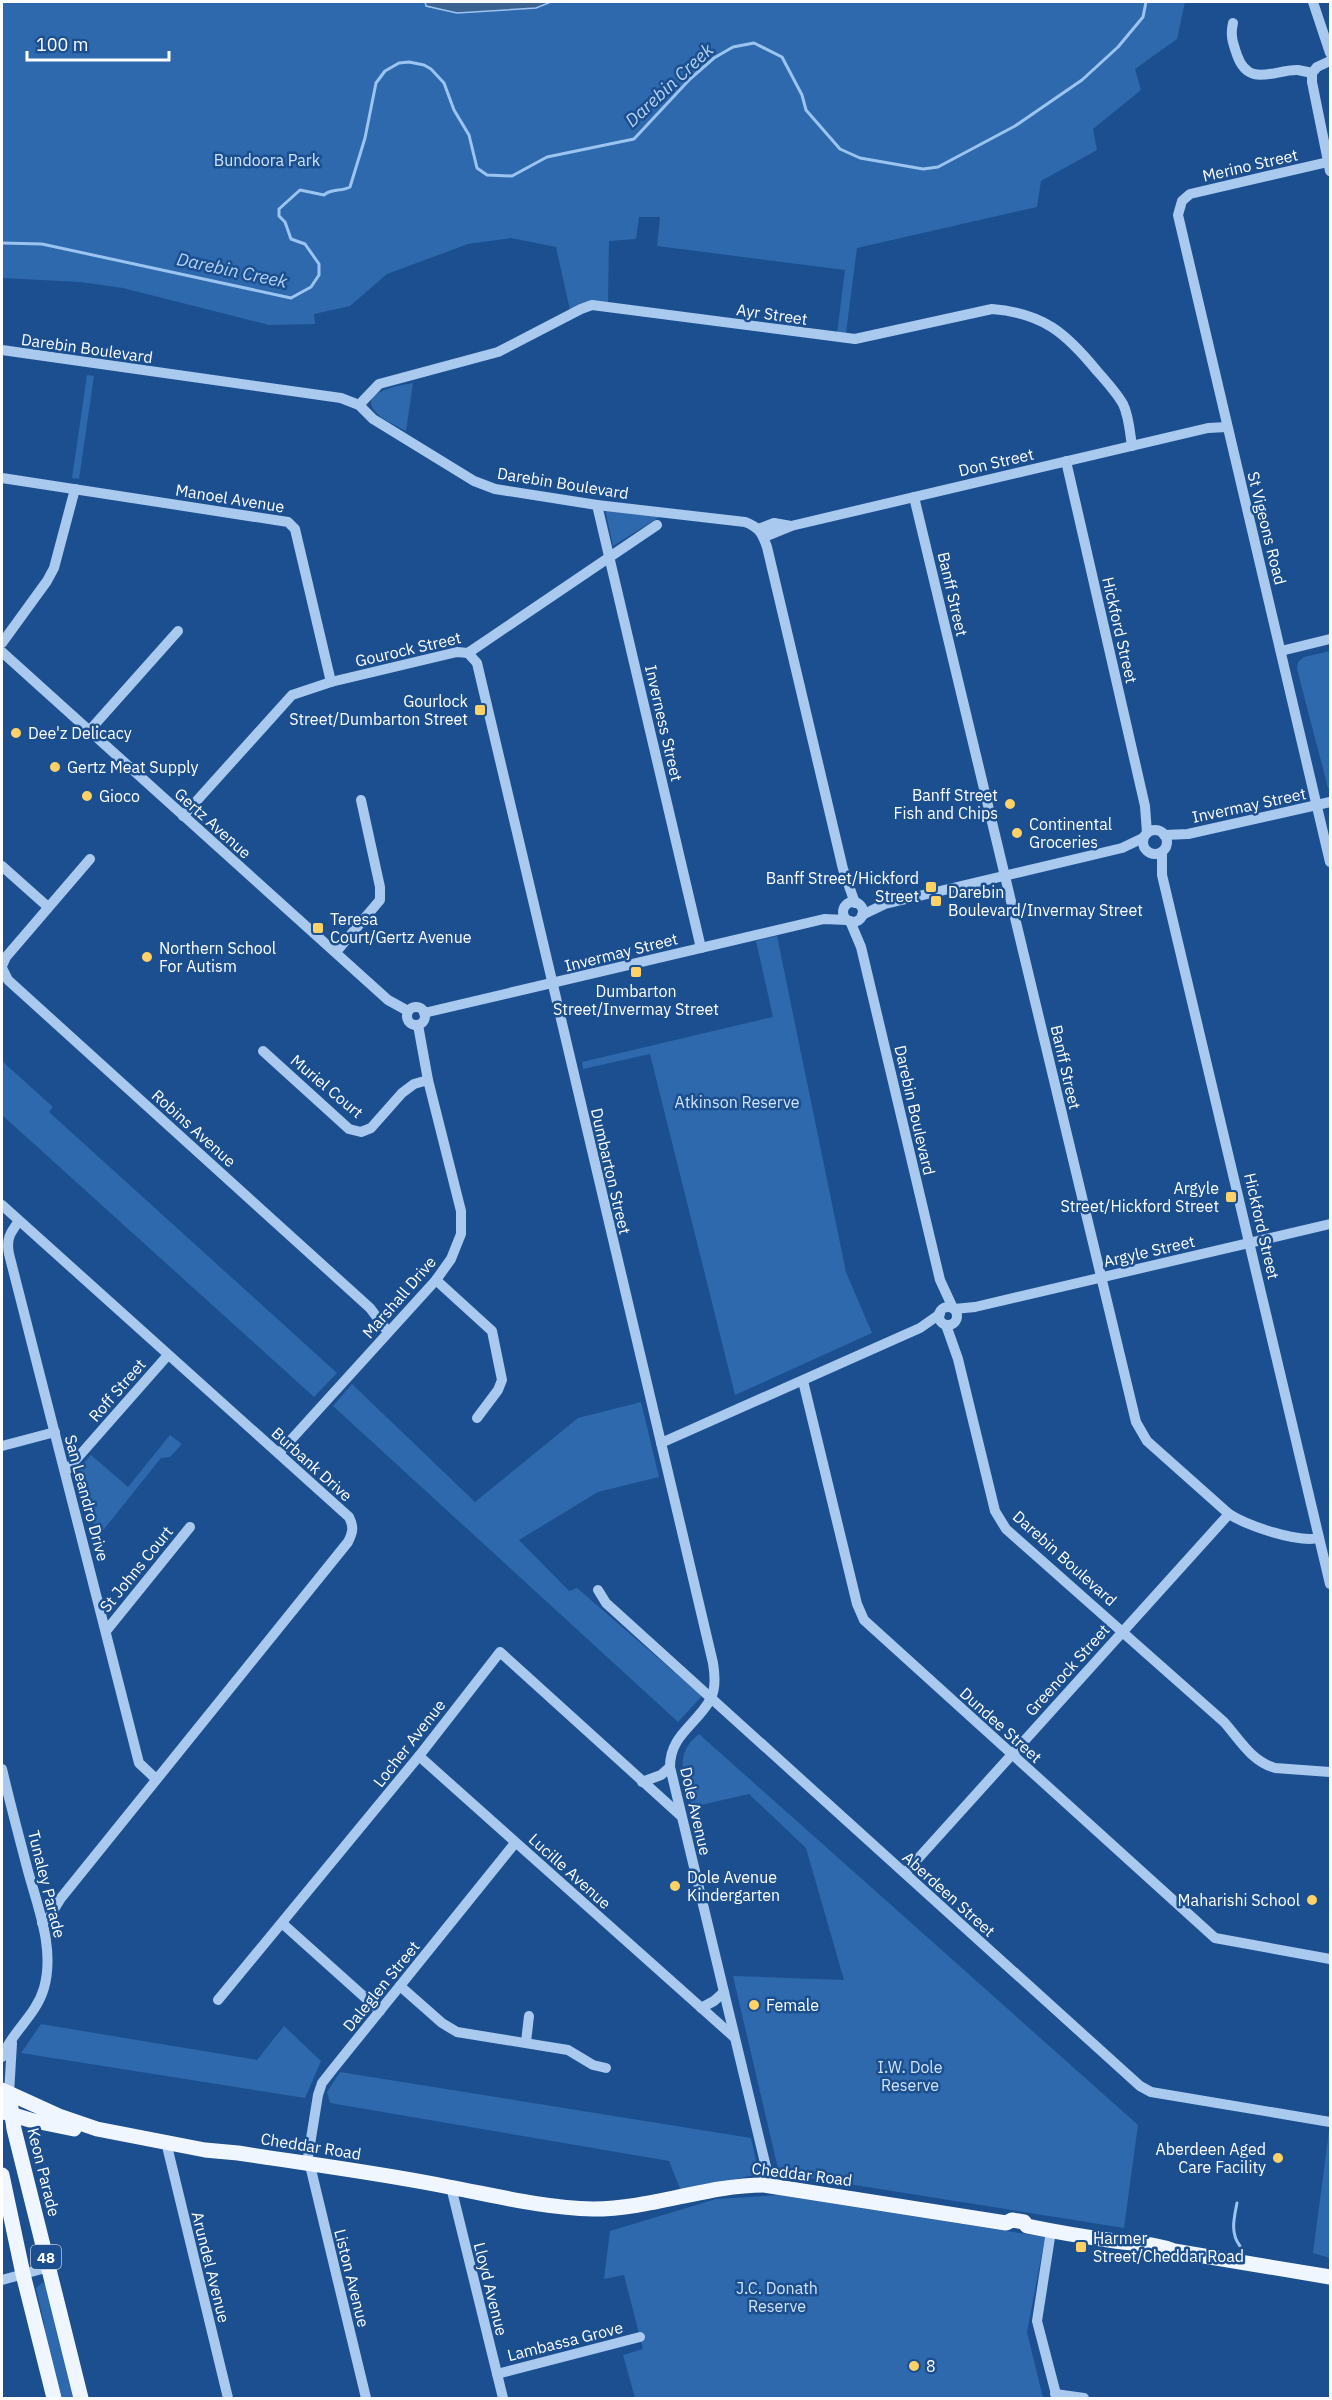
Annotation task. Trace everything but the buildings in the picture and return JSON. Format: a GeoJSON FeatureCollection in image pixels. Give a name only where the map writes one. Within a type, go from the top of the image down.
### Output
{"type":"FeatureCollection","features":[{"type":"Feature","properties":{"kind":"main road","name":"Cheddar Road"},"geometry":{"type":"LineString","coordinates":[[5,2092],[59,2116],[97,2129]]}},
{"type":"Feature","properties":{"kind":"main road","name":"Keon Parade"},"geometry":{"type":"LineString","coordinates":[[5,2092],[7,2113],[49,2267],[81,2398]]}},
{"type":"Feature","properties":{"kind":"main road","name":"Cheddar Road"},"geometry":{"type":"LineString","coordinates":[[7,2113],[62,2127],[97,2129],[166,2142],[206,2143],[238,2153],[555,2206],[594,2209],[635,2206],[733,2186],[764,2185],[1006,2223],[1012,2220],[1051,2231],[1118,2242],[1157,2245],[1174,2251],[1327,2275]]}},
{"type":"Feature","properties":{"kind":"main road","name":"48"},"geometry":{"type":"LineString","coordinates":[[2,2175],[23,2274],[54,2398]]}},
{"type":"Feature","properties":{"kind":"street"},"geometry":{"type":"LineString","coordinates":[[1313,2],[1330,53]]}},
{"type":"Feature","properties":{"kind":"street"},"geometry":{"type":"LineString","coordinates":[[1233,23],[1230,36],[1239,61],[1252,73],[1264,76],[1298,70],[1312,73]]}},
{"type":"Feature","properties":{"kind":"street"},"geometry":{"type":"LineString","coordinates":[[1329,166],[1312,73],[1317,67],[1330,61]]}},
{"type":"Feature","properties":{"kind":"street","name":"Merino Street"},"geometry":{"type":"LineString","coordinates":[[1182,201],[1191,194],[1329,166]]}},
{"type":"Feature","properties":{"kind":"street","name":"St Vigeons Road"},"geometry":{"type":"LineString","coordinates":[[1182,201],[1178,215],[1330,862]]}},
{"type":"Feature","properties":{"kind":"street","name":"Ayr Street"},"geometry":{"type":"LineString","coordinates":[[359,405],[379,384],[498,352],[592,305],[855,339],[992,309],[1015,311],[1035,317],[1066,335],[1124,406],[1132,446]]}},
{"type":"Feature","properties":{"kind":"street","name":"Darebin Boulevard"},"geometry":{"type":"LineString","coordinates":[[2,351],[341,398],[359,405],[376,421],[485,486],[597,505],[745,522],[761,533],[843,869],[958,1359],[995,1510],[1000,1521],[1006,1529],[1123,1630],[1232,1731],[1270,1759],[1330,1772]]}},
{"type":"Feature","properties":{"kind":"street","name":"Don Street"},"geometry":{"type":"LineString","coordinates":[[761,533],[774,523],[791,526],[1226,423]]}},
{"type":"Feature","properties":{"kind":"street","name":"Hickford Street"},"geometry":{"type":"LineString","coordinates":[[1066,461],[1151,840],[1162,874],[1330,1584]]}},
{"type":"Feature","properties":{"kind":"street","name":"Manoel Avenue"},"geometry":{"type":"LineString","coordinates":[[2,478],[288,522],[295,529],[331,682]]}},
{"type":"Feature","properties":{"kind":"street"},"geometry":{"type":"LineString","coordinates":[[2,643],[54,568],[75,489]]}},
{"type":"Feature","properties":{"kind":"street","name":"Banff Street"},"geometry":{"type":"LineString","coordinates":[[914,497],[1136,1422],[1147,1441],[1228,1514],[1240,1521],[1308,1541],[1319,1538]]}},
{"type":"Feature","properties":{"kind":"street","name":"Inverness Street"},"geometry":{"type":"LineString","coordinates":[[597,505],[701,948]]}},
{"type":"Feature","properties":{"kind":"street","name":"Gourock Street"},"geometry":{"type":"LineString","coordinates":[[183,816],[292,695],[331,682],[457,652],[468,653],[657,525]]}},
{"type":"Feature","properties":{"kind":"street"},"geometry":{"type":"LineString","coordinates":[[89,731],[178,631]]}},
{"type":"Feature","properties":{"kind":"street"},"geometry":{"type":"LineString","coordinates":[[1281,651],[1330,639]]}},
{"type":"Feature","properties":{"kind":"street","name":"Gertz Avenue"},"geometry":{"type":"LineString","coordinates":[[2,652],[388,1000],[408,1011]]}},
{"type":"Feature","properties":{"kind":"street","name":"Dumbarton Street"},"geometry":{"type":"LineString","coordinates":[[468,653],[477,663],[713,1664],[715,1674],[711,1700]]}},
{"type":"Feature","properties":{"kind":"street"},"geometry":{"type":"LineString","coordinates":[[336,952],[380,900],[380,887],[361,800]]}},
{"type":"Feature","properties":{"kind":"street","name":"Invermay Street"},"geometry":{"type":"LineString","coordinates":[[424,1013],[1151,840],[1188,834],[1330,802]]}},
{"type":"Feature","properties":{"kind":"street","name":"Invermay Street"},"geometry":{"type":"LineString","coordinates":[[1164,850],[1188,834]]}},
{"type":"Feature","properties":{"kind":"street"},"geometry":{"type":"LineString","coordinates":[[1151,840],[1164,850]]}},
{"type":"Feature","properties":{"kind":"street","name":"Hickford Street"},"geometry":{"type":"LineString","coordinates":[[1151,840],[1167,841],[1162,874]]}},
{"type":"Feature","properties":{"kind":"street"},"geometry":{"type":"LineString","coordinates":[[2,967],[6,957],[90,859]]}},
{"type":"Feature","properties":{"kind":"street"},"geometry":{"type":"LineString","coordinates":[[2,866],[48,907]]}},
{"type":"Feature","properties":{"kind":"street","name":"Robins Avenue"},"geometry":{"type":"LineString","coordinates":[[2,967],[8,980],[392,1328]]}},
{"type":"Feature","properties":{"kind":"street"},"geometry":{"type":"LineString","coordinates":[[417,1007],[424,1013],[424,1019],[418,1024],[409,1021],[408,1011],[417,1007]]}},
{"type":"Feature","properties":{"kind":"street","name":"Marshall Drive"},"geometry":{"type":"LineString","coordinates":[[279,1453],[436,1280],[451,1259],[461,1234],[461,1211],[428,1080],[418,1024]]}},
{"type":"Feature","properties":{"kind":"street","name":"Muriel Court"},"geometry":{"type":"LineString","coordinates":[[263,1050],[349,1129],[361,1132],[371,1128],[414,1084],[428,1080]]}},
{"type":"Feature","properties":{"kind":"street","name":"Burbank Drive"},"geometry":{"type":"LineString","coordinates":[[2,1205],[350,1517],[353,1525],[353,1533],[348,1542],[61,1898],[50,1916],[42,1923]]}},
{"type":"Feature","properties":{"kind":"street","name":"San Leandro Drive"},"geometry":{"type":"LineString","coordinates":[[19,1221],[6,1242],[139,1763],[156,1779]]}},
{"type":"Feature","properties":{"kind":"street","name":"Argyle Street"},"geometry":{"type":"LineString","coordinates":[[661,1443],[920,1328],[975,1307],[1330,1224]]}},
{"type":"Feature","properties":{"kind":"street"},"geometry":{"type":"LineString","coordinates":[[436,1280],[492,1331],[502,1380],[498,1390],[477,1418]]}},
{"type":"Feature","properties":{"kind":"street","name":"Roff Street"},"geometry":{"type":"LineString","coordinates":[[65,1472],[168,1355]]}},
{"type":"Feature","properties":{"kind":"street","name":"Dundee Street"},"geometry":{"type":"LineString","coordinates":[[803,1381],[857,1604],[864,1620],[1215,1938],[1330,1959]]}},
{"type":"Feature","properties":{"kind":"street"},"geometry":{"type":"LineString","coordinates":[[2,1446],[55,1432]]}},
{"type":"Feature","properties":{"kind":"street","name":"Greenock Street"},"geometry":{"type":"LineString","coordinates":[[905,1873],[1228,1514]]}},
{"type":"Feature","properties":{"kind":"street","name":"St Johns Court"},"geometry":{"type":"LineString","coordinates":[[106,1631],[190,1527]]}},
{"type":"Feature","properties":{"kind":"street","name":"Aberdeen Street"},"geometry":{"type":"LineString","coordinates":[[598,1590],[606,1603],[711,1700],[1140,2086],[1151,2092],[1330,2122]]}},
{"type":"Feature","properties":{"kind":"street","name":"Locher Avenue"},"geometry":{"type":"LineString","coordinates":[[218,2000],[283,1924],[500,1652],[681,1816]]}},
{"type":"Feature","properties":{"kind":"street","name":"Dole Avenue"},"geometry":{"type":"LineString","coordinates":[[711,1700],[678,1737],[671,1751],[670,1767],[766,2167],[764,2185]]}},
{"type":"Feature","properties":{"kind":"street","name":"Lucille Avenue"},"geometry":{"type":"LineString","coordinates":[[419,1756],[734,2038]]}},
{"type":"Feature","properties":{"kind":"street"},"geometry":{"type":"LineString","coordinates":[[642,1782],[661,1775],[670,1767]]}},
{"type":"Feature","properties":{"kind":"street","name":"Tunaley Parade"},"geometry":{"type":"LineString","coordinates":[[2,1769],[42,1923],[48,1957],[45,1986],[31,2015],[14,2034],[2,2057]]}},
{"type":"Feature","properties":{"kind":"street","name":"Daleglen Street"},"geometry":{"type":"LineString","coordinates":[[310,2164],[308,2157],[322,2083],[516,1843]]}},
{"type":"Feature","properties":{"kind":"street","name":"Burbank Drive"},"geometry":{"type":"LineString","coordinates":[[38,1908],[61,1898]]}},
{"type":"Feature","properties":{"kind":"street"},"geometry":{"type":"LineString","coordinates":[[283,1924],[380,2011]]}},
{"type":"Feature","properties":{"kind":"street"},"geometry":{"type":"LineString","coordinates":[[400,1986],[442,2023],[457,2032],[568,2050],[593,2065],[606,2068]]}},
{"type":"Feature","properties":{"kind":"street"},"geometry":{"type":"LineString","coordinates":[[701,2008],[724,1992]]}},
{"type":"Feature","properties":{"kind":"street"},"geometry":{"type":"LineString","coordinates":[[526,2042],[530,2016]]}},
{"type":"Feature","properties":{"kind":"street"},"geometry":{"type":"LineString","coordinates":[[5,2092],[14,2034]]}},
{"type":"Feature","properties":{"kind":"street","name":"Arundel Avenue"},"geometry":{"type":"LineString","coordinates":[[166,2142],[228,2398]]}},
{"type":"Feature","properties":{"kind":"street","name":"Liston Avenue"},"geometry":{"type":"LineString","coordinates":[[310,2164],[366,2398]]}},
{"type":"Feature","properties":{"kind":"street","name":"Lloyd Avenue"},"geometry":{"type":"LineString","coordinates":[[451,2187],[503,2398]]}},
{"type":"Feature","properties":{"kind":"street"},"geometry":{"type":"LineString","coordinates":[[1051,2231],[1037,2321],[1056,2396],[1084,2398]]}},
{"type":"Feature","properties":{"kind":"street"},"geometry":{"type":"LineString","coordinates":[[2,2280],[49,2267]]}},
{"type":"Feature","properties":{"kind":"street","name":"Lambassa Grove"},"geometry":{"type":"LineString","coordinates":[[497,2374],[640,2337]]}},
{"type":"Feature","properties":{"kind":"green space","name":"Bundoora Park"},"geometry":{"type":"Polygon","coordinates":[[[2,2],[1185,2],[1177,39],[1135,69],[1141,90],[1093,129],[1097,150],[1041,181],[1037,207],[857,248],[846,333],[837,333],[845,270],[657,246],[660,217],[639,217],[636,239],[609,241],[608,302],[570,310],[556,247],[511,238],[468,244],[387,274],[350,306],[314,314],[315,324],[269,325],[123,288],[80,282],[2,278],[2,2]]]}},
{"type":"Feature","properties":{"kind":"green space"},"geometry":{"type":"Polygon","coordinates":[[[87,375],[94,376],[79,479],[72,478],[87,375]]]}},
{"type":"Feature","properties":{"kind":"green space"},"geometry":{"type":"Polygon","coordinates":[[[413,383],[406,431],[380,416],[371,403],[377,394],[384,390],[413,383]]]}},
{"type":"Feature","properties":{"kind":"green space"},"geometry":{"type":"Polygon","coordinates":[[[605,509],[661,516],[613,546],[605,509]]]}},
{"type":"Feature","properties":{"kind":"green space"},"geometry":{"type":"Polygon","coordinates":[[[1330,651],[1330,788],[1328,788],[1297,669],[1298,662],[1304,657],[1330,651]]]}},
{"type":"Feature","properties":{"kind":"green space","name":"Atkinson Reserve"},"geometry":{"type":"Polygon","coordinates":[[[777,936],[846,1272],[872,1333],[735,1395],[650,1054],[583,1069],[582,1062],[773,1017],[756,941],[777,936]]]}},
{"type":"Feature","properties":{"kind":"green space"},"geometry":{"type":"Polygon","coordinates":[[[2,1061],[53,1107],[49,1112],[337,1373],[314,1397],[2,1115],[2,1061]]]}},
{"type":"Feature","properties":{"kind":"green space"},"geometry":{"type":"Polygon","coordinates":[[[352,1384],[475,1502],[578,1418],[641,1402],[659,1477],[598,1492],[519,1540],[569,1591],[577,1588],[702,1696],[678,1722],[333,1406],[352,1384]]]}},
{"type":"Feature","properties":{"kind":"green space"},"geometry":{"type":"Polygon","coordinates":[[[170,1435],[182,1444],[170,1457],[161,1458],[97,1538],[78,1469],[91,1455],[128,1487],[170,1435]]]}},
{"type":"Feature","properties":{"kind":"green space","name":"I.W. Dole Reserve"},"geometry":{"type":"Polygon","coordinates":[[[699,1734],[1138,2125],[1124,2228],[779,2173],[733,1976],[844,1980],[806,1848],[749,1794],[692,1807],[684,1777],[683,1759],[691,1742],[699,1734]]]}},
{"type":"Feature","properties":{"kind":"green space"},"geometry":{"type":"Polygon","coordinates":[[[41,2024],[257,2060],[284,2026],[321,2061],[305,2098],[21,2053],[41,2024]]]}},
{"type":"Feature","properties":{"kind":"green space"},"geometry":{"type":"Polygon","coordinates":[[[340,2072],[751,2138],[759,2174],[681,2191],[669,2161],[330,2103],[327,2092],[340,2072]]]}},
{"type":"Feature","properties":{"kind":"green space"},"geometry":{"type":"Polygon","coordinates":[[[1330,2131],[1330,2258],[1313,2253],[1330,2131]]]}},
{"type":"Feature","properties":{"kind":"green space","name":"J.C. Donath Reserve"},"geometry":{"type":"Polygon","coordinates":[[[779,2195],[1045,2237],[1027,2332],[1043,2398],[635,2398],[623,2355],[643,2349],[624,2275],[604,2279],[610,2231],[716,2199],[779,2195]]]}},
{"type":"Feature","properties":{"kind":"green space"},"geometry":{"type":"Polygon","coordinates":[[[43,2282],[74,2398],[60,2398],[45,2342],[44,2323],[36,2288],[43,2282]]]}},
{"type":"Feature","properties":{"kind":"shaded area"},"geometry":{"type":"Polygon","coordinates":[[[425,2],[551,2],[536,8],[457,13],[426,6],[425,2]]]}},
{"type":"Feature","properties":{"kind":"waterway","name":"Darebin Creek"},"geometry":{"type":"LineString","coordinates":[[2,243],[42,244],[291,298],[311,287],[319,275],[319,264],[305,244],[291,239],[285,222],[279,216],[279,209],[300,190],[324,195],[350,187],[365,138],[376,83],[385,71],[399,63],[409,62],[431,69],[444,83],[454,110],[469,135],[477,168],[487,175],[512,176],[547,157],[634,139],[690,79],[714,58],[733,47],[754,43],[782,57],[802,95],[806,110],[840,149],[860,158],[923,169],[938,167],[1015,126],[1082,80],[1118,47],[1143,17],[1146,2]]}},
{"type":"Feature","properties":{"kind":"waterway"},"geometry":{"type":"LineString","coordinates":[[1237,2203],[1234,2231],[1240,2246]]}},
{"type":"Feature","properties":{"kind":"place","name":"Gourlock Street/Dumbarton Street"},"geometry":{"type":"Point","coordinates":[480,710]}},
{"type":"Feature","properties":{"kind":"place","name":"Dee'z Delicacy"},"geometry":{"type":"Point","coordinates":[16,733]}},
{"type":"Feature","properties":{"kind":"place","name":"Gertz Meat Supply"},"geometry":{"type":"Point","coordinates":[55,767]}},
{"type":"Feature","properties":{"kind":"place","name":"Gioco"},"geometry":{"type":"Point","coordinates":[87,796]}},
{"type":"Feature","properties":{"kind":"place","name":"Banff Street Fish and Chips"},"geometry":{"type":"Point","coordinates":[1010,804]}},
{"type":"Feature","properties":{"kind":"place","name":"Continental Groceries"},"geometry":{"type":"Point","coordinates":[1017,833]}},
{"type":"Feature","properties":{"kind":"place","name":"Banff Street/Hickford Street"},"geometry":{"type":"Point","coordinates":[931,887]}},
{"type":"Feature","properties":{"kind":"place","name":"Darebin Boulevard/Invermay Street"},"geometry":{"type":"Point","coordinates":[936,901]}},
{"type":"Feature","properties":{"kind":"place","name":"Teresa Court/Gertz Avenue"},"geometry":{"type":"Point","coordinates":[318,928]}},
{"type":"Feature","properties":{"kind":"place","name":"Northern School For Autism"},"geometry":{"type":"Point","coordinates":[147,957]}},
{"type":"Feature","properties":{"kind":"place","name":"Dumbarton Street/Invermay Street"},"geometry":{"type":"Point","coordinates":[636,972]}},
{"type":"Feature","properties":{"kind":"place","name":"Argyle Street/Hickford Street"},"geometry":{"type":"Point","coordinates":[1231,1197]}},
{"type":"Feature","properties":{"kind":"place","name":"Dole Avenue Kindergarten"},"geometry":{"type":"Point","coordinates":[675,1886]}},
{"type":"Feature","properties":{"kind":"place","name":"Maharishi School"},"geometry":{"type":"Point","coordinates":[1312,1900]}},
{"type":"Feature","properties":{"kind":"place","name":"Female"},"geometry":{"type":"Point","coordinates":[754,2005]}},
{"type":"Feature","properties":{"kind":"place","name":"Aberdeen Aged Care Facility"},"geometry":{"type":"Point","coordinates":[1278,2158]}},
{"type":"Feature","properties":{"kind":"place","name":"Harmer Street/Cheddar Road"},"geometry":{"type":"Point","coordinates":[1081,2247]}},
{"type":"Feature","properties":{"kind":"place","name":"8"},"geometry":{"type":"Point","coordinates":[914,2366]}}]}
